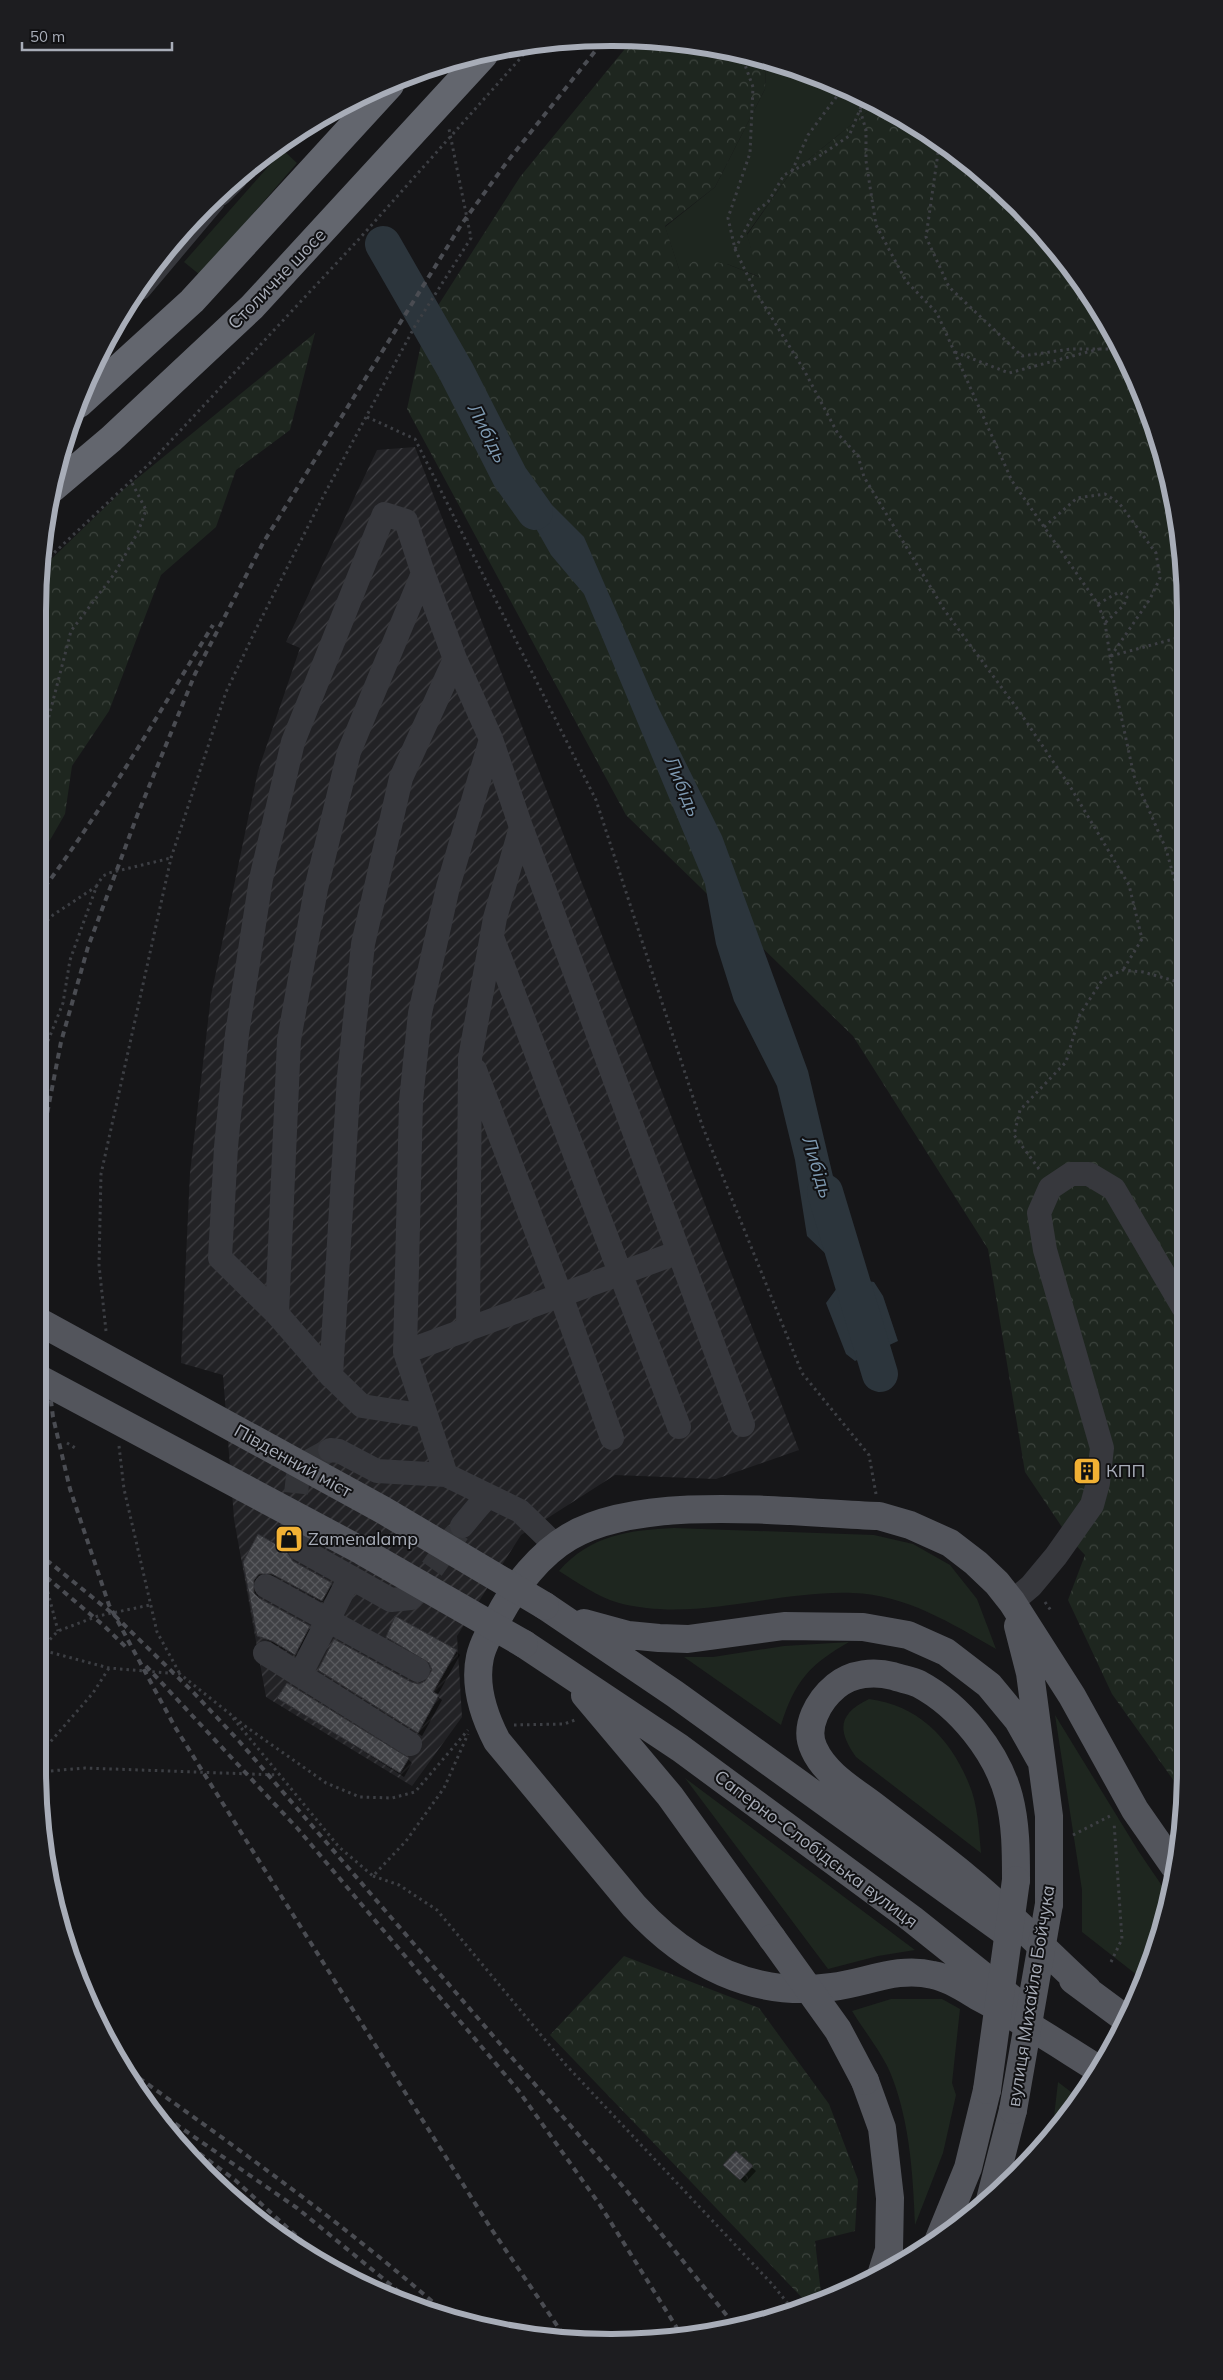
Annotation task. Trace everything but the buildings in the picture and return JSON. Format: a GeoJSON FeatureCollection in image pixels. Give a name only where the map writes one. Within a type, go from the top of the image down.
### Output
{"type":"FeatureCollection","features":[{"type":"Feature","properties":{"kind":"highway","name":"Столичне шосе"},"geometry":{"type":"LineString","coordinates":[[62,480],[110,440],[252,307],[477,63]]}},
{"type":"Feature","properties":{"kind":"highway"},"geometry":{"type":"LineString","coordinates":[[89,395],[192,301],[378,97]]}},
{"type":"Feature","properties":{"kind":"main road","name":"Південний міст"},"geometry":{"type":"LineString","coordinates":[[46,1325],[383,1510],[554,1612]]}},
{"type":"Feature","properties":{"kind":"main road","name":"Саперно-Слобідська вулиця"},"geometry":{"type":"LineString","coordinates":[[46,1382],[362,1551],[560,1666],[680,1748],[896,1907],[1093,2064]]}},
{"type":"Feature","properties":{"kind":"main road"},"geometry":{"type":"LineString","coordinates":[[1092,2065],[1010,2014],[933,1974],[895,1974],[833,1987],[759,1986],[720,1972],[682,1950],[656,1930],[634,1906],[497,1740],[489,1724],[482,1702],[478,1678],[480,1656],[489,1634],[504,1607],[522,1582],[556,1546],[569,1536],[618,1517],[699,1510],[879,1516],[910,1525],[950,1543],[976,1563],[1012,1602],[1072,1696],[1134,1810],[1169,1859]]}},
{"type":"Feature","properties":{"kind":"main road","name":"вулиця Михайла Бойчука"},"geometry":{"type":"LineString","coordinates":[[994,2184],[1013,2110],[1049,1904],[1049,1816],[1030,1673],[1012,1602]]}},
{"type":"Feature","properties":{"kind":"main road"},"geometry":{"type":"LineString","coordinates":[[554,1612],[628,1636],[678,1638],[784,1626],[863,1627],[908,1635],[946,1652],[990,1685],[1010,1696],[1021,1692],[1030,1673]]}},
{"type":"Feature","properties":{"kind":"main road"},"geometry":{"type":"LineString","coordinates":[[554,1612],[675,1694],[1120,2015]]}},
{"type":"Feature","properties":{"kind":"main road"},"geometry":{"type":"LineString","coordinates":[[560,1666],[670,1796],[838,2030],[865,2081],[882,2128],[890,2198],[889,2250],[885,2263]]}},
{"type":"Feature","properties":{"kind":"main road","name":"вулиця Михайла Бойчука"},"geometry":{"type":"LineString","coordinates":[[945,2225],[968,2168],[987,2090],[1011,1918],[1016,1880],[1015,1831],[1009,1797],[999,1769],[971,1728],[945,1701],[918,1683],[885,1674],[865,1673],[840,1683],[825,1695],[816,1709],[810,1732],[814,1749],[833,1775],[968,1878],[1011,1918],[1087,1990]]}},
{"type":"Feature","properties":{"kind":"main road"},"geometry":{"type":"LineString","coordinates":[[990,1685],[1018,1720],[1040,1759]]}},
{"type":"Feature","properties":{"kind":"street"},"geometry":{"type":"LineString","coordinates":[[426,1416],[362,1406],[331,1376],[277,1314],[220,1258],[226,1147],[237,1034],[261,879],[292,742],[384,514],[406,521],[423,573],[455,658],[491,739],[743,1425]]}},
{"type":"Feature","properties":{"kind":"street"},"geometry":{"type":"LineString","coordinates":[[277,1314],[289,1040],[316,889],[348,752],[423,573]]}},
{"type":"Feature","properties":{"kind":"street"},"geometry":{"type":"LineString","coordinates":[[331,1376],[349,1076],[363,944],[402,778],[455,658]]}},
{"type":"Feature","properties":{"kind":"street"},"geometry":{"type":"LineString","coordinates":[[446,1475],[405,1352],[411,1101],[420,1013],[448,887],[491,739]]}},
{"type":"Feature","properties":{"kind":"street"},"geometry":{"type":"LineString","coordinates":[[468,1328],[470,1058],[492,937],[522,827]]}},
{"type":"Feature","properties":{"kind":"street"},"geometry":{"type":"LineString","coordinates":[[492,937],[679,1427]]}},
{"type":"Feature","properties":{"kind":"street"},"geometry":{"type":"LineString","coordinates":[[470,1058],[561,1296],[612,1438]]}},
{"type":"Feature","properties":{"kind":"street"},"geometry":{"type":"LineString","coordinates":[[1012,1602],[1032,1586],[1092,1505],[1098,1483],[1102,1448],[1045,1250],[1039,1213],[1050,1188],[1071,1174],[1090,1174],[1114,1189],[1177,1297]]}},
{"type":"Feature","properties":{"kind":"street"},"geometry":{"type":"LineString","coordinates":[[405,1352],[679,1252]]}},
{"type":"Feature","properties":{"kind":"street"},"geometry":{"type":"LineString","coordinates":[[330,1450],[339,1451],[377,1470],[446,1475],[520,1512],[556,1546]]}},
{"type":"Feature","properties":{"kind":"street"},"geometry":{"type":"LineString","coordinates":[[462,1526],[487,1496]]}},
{"type":"Feature","properties":{"kind":"street"},"geometry":{"type":"LineString","coordinates":[[292,1529],[300,1550],[392,1600],[410,1598]]}},
{"type":"Feature","properties":{"kind":"street"},"geometry":{"type":"LineString","coordinates":[[300,1675],[350,1577]]}},
{"type":"Feature","properties":{"kind":"street"},"geometry":{"type":"LineString","coordinates":[[266,1586],[418,1670]]}},
{"type":"Feature","properties":{"kind":"street"},"geometry":{"type":"LineString","coordinates":[[265,1654],[410,1744]]}},
{"type":"Feature","properties":{"kind":"path"},"geometry":{"type":"LineString","coordinates":[[49,558],[151,462],[451,137],[525,53]]}},
{"type":"Feature","properties":{"kind":"path"},"geometry":{"type":"LineString","coordinates":[[744,63],[753,87],[750,154],[728,218],[735,249],[754,288],[804,370],[838,434],[858,456],[864,476],[945,611],[1019,711],[1071,788],[1129,886],[1142,939],[1123,970]]}},
{"type":"Feature","properties":{"kind":"path"},"geometry":{"type":"LineString","coordinates":[[791,172],[808,134],[838,94]]}},
{"type":"Feature","properties":{"kind":"path"},"geometry":{"type":"LineString","coordinates":[[106,1333],[99,1265],[101,1174],[171,858],[226,692],[257,627],[415,326],[471,238],[442,101]]}},
{"type":"Feature","properties":{"kind":"path"},"geometry":{"type":"LineString","coordinates":[[735,249],[755,212],[768,202],[784,175],[849,136],[862,105]]}},
{"type":"Feature","properties":{"kind":"path"},"geometry":{"type":"LineString","coordinates":[[860,110],[866,130],[866,161],[876,225],[906,281],[937,313],[1012,480],[1098,604],[1105,623],[1134,776],[1166,849],[1177,889]]}},
{"type":"Feature","properties":{"kind":"path"},"geometry":{"type":"LineString","coordinates":[[938,151],[926,237],[949,287],[1022,356],[1072,349],[1111,347]]}},
{"type":"Feature","properties":{"kind":"path"},"geometry":{"type":"LineString","coordinates":[[954,352],[1009,373],[1105,347]]}},
{"type":"Feature","properties":{"kind":"path"},"geometry":{"type":"LineString","coordinates":[[367,417],[415,439],[596,800],[702,1125],[802,1373],[869,1454],[879,1516]]}},
{"type":"Feature","properties":{"kind":"path"},"geometry":{"type":"LineString","coordinates":[[46,726],[72,631],[114,573],[138,532],[146,510],[130,481]]}},
{"type":"Feature","properties":{"kind":"path"},"geometry":{"type":"LineString","coordinates":[[1044,527],[1077,498],[1105,494],[1119,503],[1156,553],[1160,578],[1150,600],[1111,656]]}},
{"type":"Feature","properties":{"kind":"path"},"geometry":{"type":"LineString","coordinates":[[1098,604],[1119,592],[1127,597],[1124,605],[1105,623]]}},
{"type":"Feature","properties":{"kind":"path"},"geometry":{"type":"LineString","coordinates":[[1111,656],[1177,638]]}},
{"type":"Feature","properties":{"kind":"path"},"geometry":{"type":"LineString","coordinates":[[46,1051],[48,1041],[63,1003],[70,960],[97,885],[103,876],[109,873],[171,858]]}},
{"type":"Feature","properties":{"kind":"path"},"geometry":{"type":"LineString","coordinates":[[46,922],[53,915],[97,885]]}},
{"type":"Feature","properties":{"kind":"path"},"geometry":{"type":"LineString","coordinates":[[1050,1188],[1027,1150],[1014,1135],[1020,1110],[1066,1062],[1080,1014],[1103,979],[1123,970],[1144,972],[1177,982]]}},
{"type":"Feature","properties":{"kind":"path"},"geometry":{"type":"LineString","coordinates":[[118,1440],[124,1488],[157,1632],[180,1674],[229,1714],[326,1783],[360,1797],[392,1798],[415,1792],[472,1724],[444,1788],[406,1841],[373,1876]]}},
{"type":"Feature","properties":{"kind":"path"},"geometry":{"type":"LineString","coordinates":[[68,1442],[77,1449]]}},
{"type":"Feature","properties":{"kind":"path"},"geometry":{"type":"LineString","coordinates":[[46,1585],[58,1631]]}},
{"type":"Feature","properties":{"kind":"path"},"geometry":{"type":"LineString","coordinates":[[46,1643],[58,1631],[98,1616],[150,1605]]}},
{"type":"Feature","properties":{"kind":"path"},"geometry":{"type":"LineString","coordinates":[[46,1651],[109,1668],[180,1674]]}},
{"type":"Feature","properties":{"kind":"path"},"geometry":{"type":"LineString","coordinates":[[46,1747],[93,1693],[109,1668]]}},
{"type":"Feature","properties":{"kind":"path"},"geometry":{"type":"LineString","coordinates":[[229,1714],[339,1847],[373,1876],[399,1886],[437,1910],[566,2065],[772,2284],[789,2305]]}},
{"type":"Feature","properties":{"kind":"path"},"geometry":{"type":"LineString","coordinates":[[508,1725],[564,1724],[575,1720]]}},
{"type":"Feature","properties":{"kind":"path"},"geometry":{"type":"LineString","coordinates":[[46,1771],[85,1768],[278,1775]]}},
{"type":"Feature","properties":{"kind":"path"},"geometry":{"type":"LineString","coordinates":[[1070,1836],[1113,1815],[1122,1939],[1111,1962]]}},
{"type":"Feature","properties":{"kind":"shaded area"},"geometry":{"type":"Polygon","coordinates":[[[415,447],[799,1450],[716,1479],[615,1475],[521,1535],[457,1636],[462,1717],[412,1786],[266,1697],[234,1519],[223,1375],[181,1363],[190,1173],[211,996],[258,771],[300,648],[286,642],[377,450],[415,447]]]}},
{"type":"Feature","properties":{"kind":"green space"},"geometry":{"type":"Polygon","coordinates":[[[627,46],[685,51],[722,57],[766,68],[765,89],[715,187],[665,226],[680,272],[696,259],[727,264],[759,277],[747,235],[789,175],[870,109],[926,142],[956,163],[1011,212],[1036,239],[1060,267],[1081,297],[1101,329],[1134,395],[1147,430],[1166,501],[1176,575],[1177,1785],[1112,1694],[1068,1600],[1085,1555],[1070,1539],[1025,1472],[988,1249],[853,1036],[626,815],[407,409],[425,326],[520,177],[627,46]]]}},
{"type":"Feature","properties":{"kind":"green space"},"geometry":{"type":"Polygon","coordinates":[[[766,68],[828,89],[870,109],[789,175],[747,234],[760,277],[727,264],[680,272],[665,227],[715,187],[765,89],[766,68]]]}},
{"type":"Feature","properties":{"kind":"green space"},"geometry":{"type":"Polygon","coordinates":[[[284,151],[297,163],[200,275],[184,262],[279,155],[284,151]]]}},
{"type":"Feature","properties":{"kind":"green space"},"geometry":{"type":"Polygon","coordinates":[[[315,333],[290,430],[236,470],[216,527],[161,575],[109,711],[72,766],[65,814],[46,847],[46,612],[48,562],[123,490],[315,333]]]}},
{"type":"Feature","properties":{"kind":"green space"},"geometry":{"type":"Polygon","coordinates":[[[674,1528],[874,1535],[913,1544],[950,1565],[977,1599],[996,1649],[928,1612],[891,1599],[872,1595],[824,1593],[706,1608],[648,1608],[619,1603],[603,1597],[559,1571],[584,1549],[597,1542],[642,1530],[674,1528]]]}},
{"type":"Feature","properties":{"kind":"green space"},"geometry":{"type":"Polygon","coordinates":[[[849,1642],[823,1658],[805,1676],[792,1697],[781,1725],[684,1657],[713,1657],[784,1646],[849,1642]]]}},
{"type":"Feature","properties":{"kind":"green space"},"geometry":{"type":"Polygon","coordinates":[[[869,1699],[903,1708],[917,1717],[931,1727],[953,1753],[962,1768],[972,1792],[978,1818],[981,1853],[856,1757],[846,1739],[844,1724],[846,1717],[851,1711],[869,1699]]]}},
{"type":"Feature","properties":{"kind":"green space"},"geometry":{"type":"Polygon","coordinates":[[[1055,1715],[1139,1852],[1164,1888],[1147,1950],[1138,1975],[1082,1932],[1082,1890],[1055,1715]]]}},
{"type":"Feature","properties":{"kind":"green space"},"geometry":{"type":"Polygon","coordinates":[[[685,1778],[915,1950],[878,1956],[828,1969],[685,1778]]]}},
{"type":"Feature","properties":{"kind":"green space"},"geometry":{"type":"Polygon","coordinates":[[[624,1956],[759,2008],[829,2104],[858,2180],[855,2231],[815,2241],[821,2294],[804,2300],[550,2035],[624,1956]]]}},
{"type":"Feature","properties":{"kind":"green space"},"geometry":{"type":"Polygon","coordinates":[[[891,1999],[942,1999],[960,2009],[952,2083],[956,2095],[943,2153],[915,2225],[910,2150],[898,2095],[884,2060],[852,2011],[891,1999]]]}},
{"type":"Feature","properties":{"kind":"green space"},"geometry":{"type":"Polygon","coordinates":[[[1058,2082],[1073,2094],[1054,2121],[1058,2082]]]}},
{"type":"Feature","properties":{"kind":"water"},"geometry":{"type":"Polygon","coordinates":[[[516,469],[584,537],[659,709],[722,836],[808,1071],[846,1231],[828,1256],[807,1236],[795,1160],[777,1086],[734,1001],[716,944],[705,884],[584,594],[551,555],[525,509],[500,473],[516,469]]]}},
{"type":"Feature","properties":{"kind":"water"},"geometry":{"type":"Polygon","coordinates":[[[861,1280],[874,1282],[883,1296],[898,1341],[855,1361],[846,1354],[826,1303],[837,1288],[861,1280]]]}},
{"type":"Feature","properties":{"kind":"waterway","name":"Либідь"},"geometry":{"type":"LineString","coordinates":[[383,244],[456,371],[510,477],[535,512]]}},
{"type":"Feature","properties":{"kind":"waterway","name":"Либідь"},"geometry":{"type":"LineString","coordinates":[[825,1192],[880,1374]]}},
{"type":"Feature","properties":{"kind":"tunnel"},"geometry":{"type":"LineString","coordinates":[[292,1529],[299,1467],[330,1450]]}},
{"type":"Feature","properties":{"kind":"tunnel"},"geometry":{"type":"LineString","coordinates":[[411,1598],[458,1532]]}},
{"type":"Feature","properties":{"kind":"railway"},"geometry":{"type":"LineString","coordinates":[[46,1119],[61,1042],[88,947],[137,816],[195,674],[263,543],[461,225],[507,162],[599,46]]}},
{"type":"Feature","properties":{"kind":"railway"},"geometry":{"type":"LineString","coordinates":[[46,885],[107,796],[213,625]]}},
{"type":"Feature","properties":{"kind":"railway"},"geometry":{"type":"LineString","coordinates":[[46,1361],[53,1417],[70,1489],[109,1605],[175,1727],[203,1772],[490,2227],[561,2332]]}},
{"type":"Feature","properties":{"kind":"railway"},"geometry":{"type":"LineString","coordinates":[[46,1560],[113,1614],[194,1693],[239,1741],[626,2190],[731,2321]]}},
{"type":"Feature","properties":{"kind":"railway"},"geometry":{"type":"LineString","coordinates":[[46,1577],[128,1649]]}},
{"type":"Feature","properties":{"kind":"railway"},"geometry":{"type":"LineString","coordinates":[[146,1666],[298,1829],[518,2090],[600,2205],[678,2330]]}},
{"type":"Feature","properties":{"kind":"railway"},"geometry":{"type":"LineString","coordinates":[[139,2078],[248,2156],[331,2219],[437,2306]]}},
{"type":"Feature","properties":{"kind":"railway"},"geometry":{"type":"LineString","coordinates":[[168,2119],[297,2208],[401,2293]]}},
{"type":"Feature","properties":{"kind":"railway"},"geometry":{"type":"LineString","coordinates":[[197,2151],[235,2180],[302,2241]]}},
{"type":"Feature","properties":{"kind":"place","name":"КПП"},"geometry":{"type":"Point","coordinates":[1087,1471]}},
{"type":"Feature","properties":{"kind":"place","name":"Zamenalamp"},"geometry":{"type":"Point","coordinates":[289,1539]}}]}
